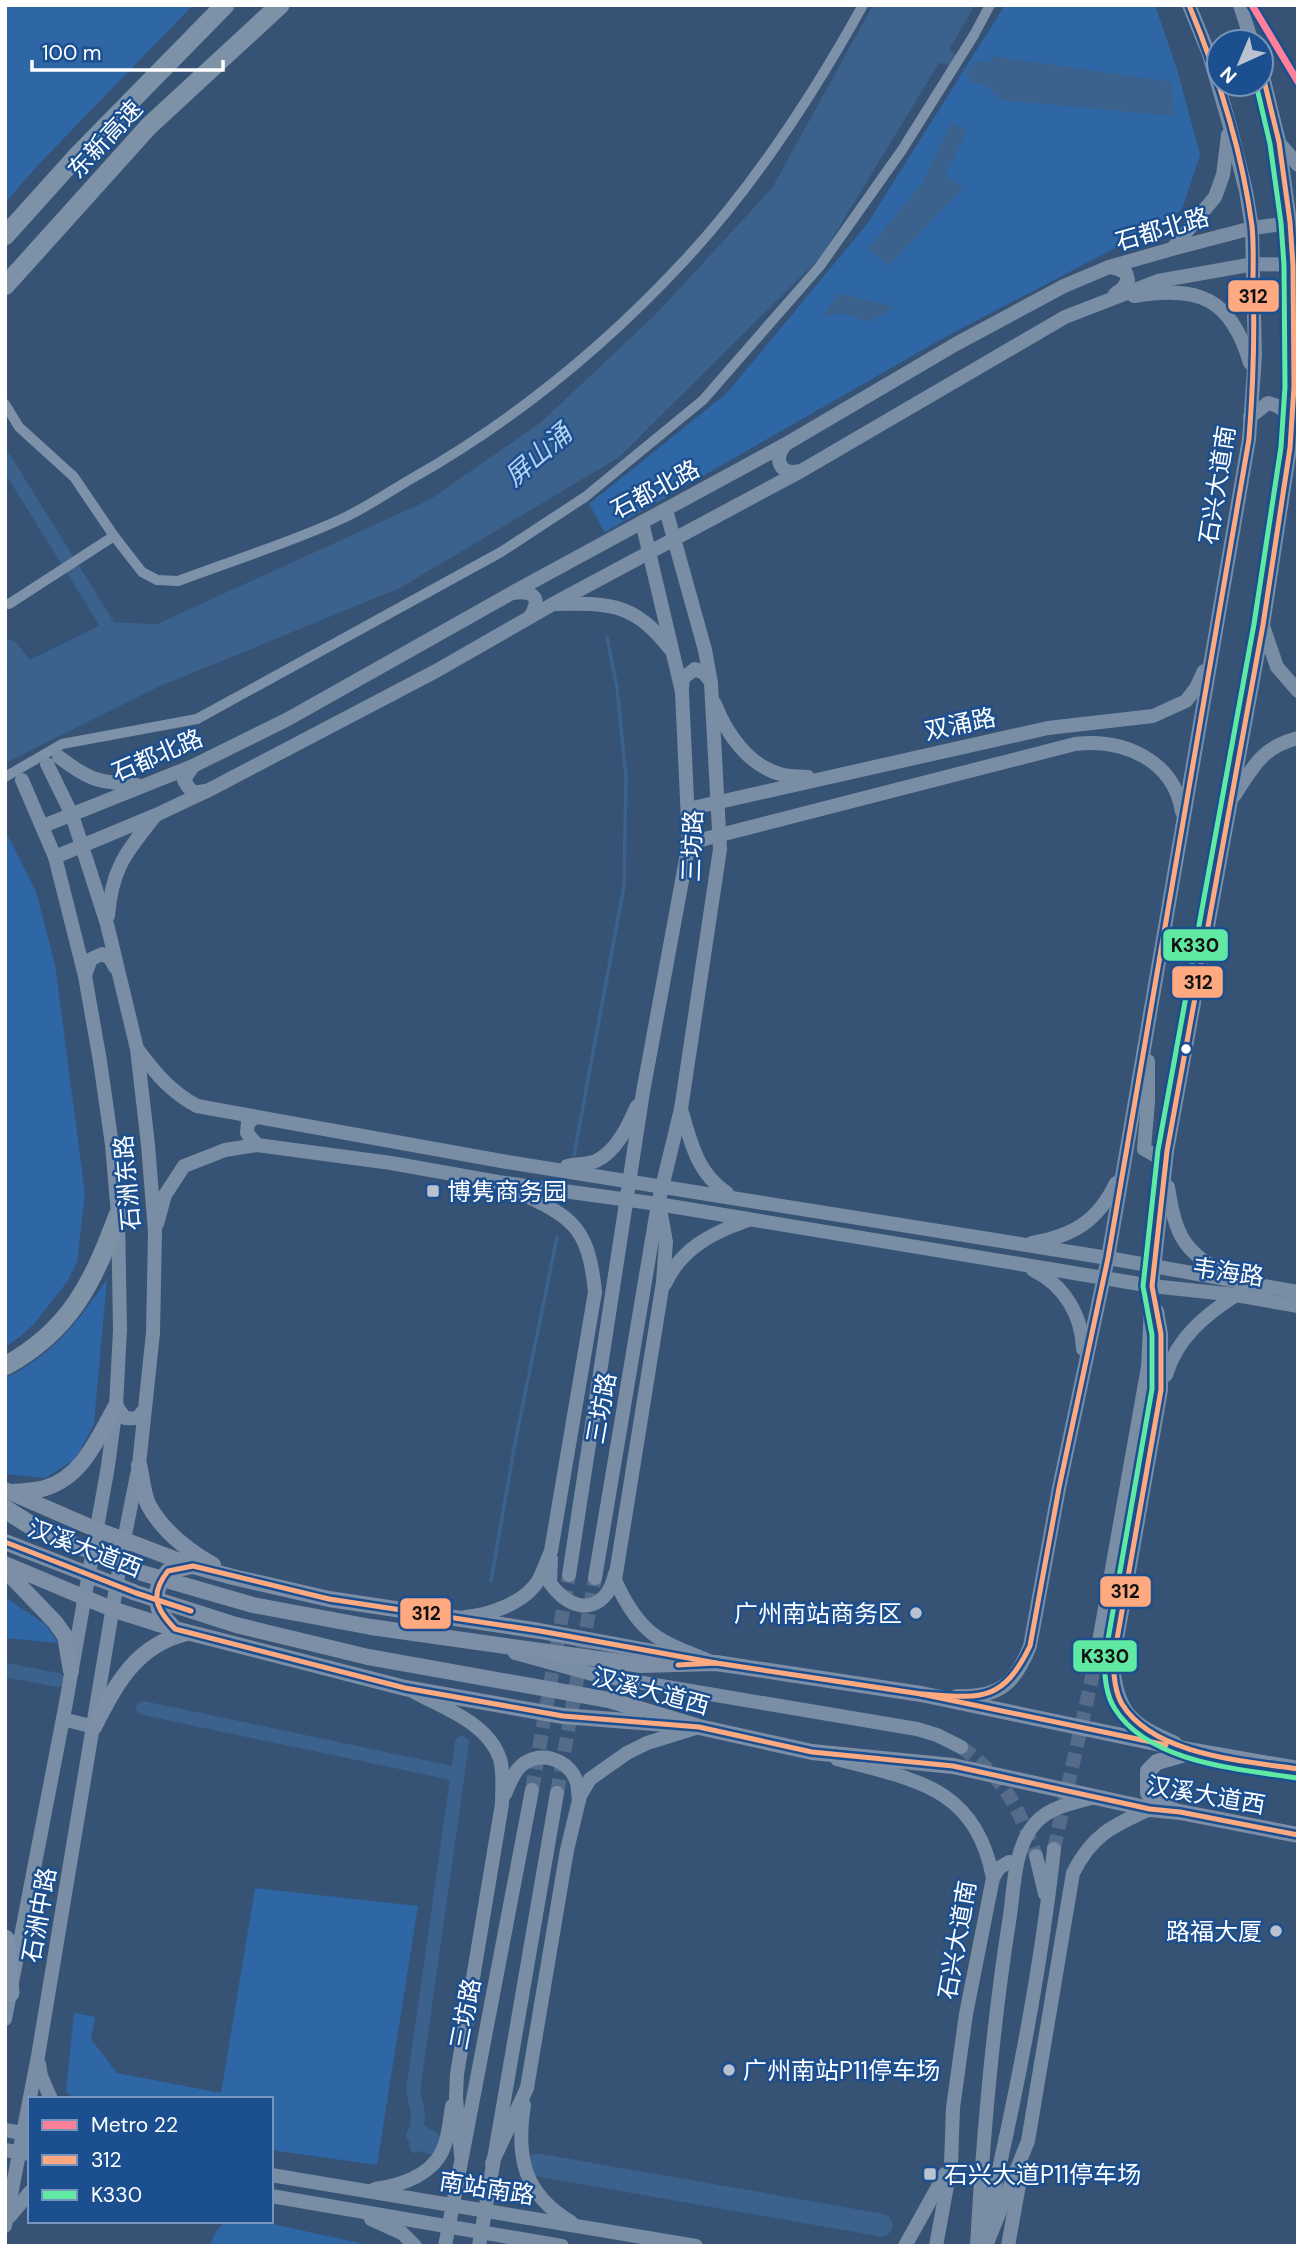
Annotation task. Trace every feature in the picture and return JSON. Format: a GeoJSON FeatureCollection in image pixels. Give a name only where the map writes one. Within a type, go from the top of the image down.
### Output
{"type":"FeatureCollection","features":[{"type":"Feature","properties":{"kind":"highway","name":"东新高速"},"geometry":{"type":"LineString","coordinates":[[5,236],[77,156],[225,5]]}},
{"type":"Feature","properties":{"kind":"highway","name":"东新高速"},"geometry":{"type":"LineString","coordinates":[[5,286],[149,126],[280,5]]}},
{"type":"Feature","properties":{"kind":"highway"},"geometry":{"type":"LineString","coordinates":[[5,293],[26,262]]}},
{"type":"Feature","properties":{"kind":"highway"},"geometry":{"type":"LineString","coordinates":[[5,1366],[43,1341],[64,1321],[99,1266],[118,1215]]}},
{"type":"Feature","properties":{"kind":"highway"},"geometry":{"type":"LineString","coordinates":[[6,1501],[35,1528]]}},
{"type":"Feature","properties":{"kind":"highway"},"geometry":{"type":"LineString","coordinates":[[5,1939],[10,1993]]}},
{"type":"Feature","properties":{"kind":"main road","name":"石兴大道南"},"geometry":{"type":"LineString","coordinates":[[921,1695],[973,1697],[994,1694],[1010,1682],[1023,1664],[1031,1646],[1048,1547],[1108,1258],[1249,439],[1254,377],[1252,228],[1229,123],[1209,54],[1189,5]]}},
{"type":"Feature","properties":{"kind":"main road"},"geometry":{"type":"LineString","coordinates":[[1240,5],[1247,28]]}},
{"type":"Feature","properties":{"kind":"main road"},"geometry":{"type":"LineString","coordinates":[[1095,1664],[1148,1367],[1152,1286],[1167,1151],[1263,625],[1290,449],[1294,387],[1294,222],[1268,98]]}},
{"type":"Feature","properties":{"kind":"main road"},"geometry":{"type":"LineString","coordinates":[[1172,249],[1214,197],[1223,175],[1229,123]]}},
{"type":"Feature","properties":{"kind":"main road"},"geometry":{"type":"LineString","coordinates":[[1279,142],[1298,165]]}},
{"type":"Feature","properties":{"kind":"main road","name":"石都北路"},"geometry":{"type":"LineString","coordinates":[[43,826],[193,766],[288,719],[510,593],[786,444],[956,344],[1064,286],[1110,267],[1172,249],[1252,228],[1294,222]]}},
{"type":"Feature","properties":{"kind":"main road","name":"石都北路"},"geometry":{"type":"LineString","coordinates":[[55,858],[206,791],[436,671],[553,604],[650,551],[675,541],[801,471],[1065,317],[1158,281],[1254,264],[1295,265]]}},
{"type":"Feature","properties":{"kind":"main road"},"geometry":{"type":"LineString","coordinates":[[1105,301],[1128,281],[1126,273],[1110,267]]}},
{"type":"Feature","properties":{"kind":"main road"},"geometry":{"type":"LineString","coordinates":[[1105,301],[1182,292],[1208,299],[1226,312],[1243,340],[1254,377]]}},
{"type":"Feature","properties":{"kind":"main road"},"geometry":{"type":"LineString","coordinates":[[1294,387],[1298,367]]}},
{"type":"Feature","properties":{"kind":"main road"},"geometry":{"type":"LineString","coordinates":[[1250,417],[1268,403],[1278,405],[1286,411],[1291,421]]}},
{"type":"Feature","properties":{"kind":"main road"},"geometry":{"type":"LineString","coordinates":[[786,444],[779,452],[778,460],[783,470],[790,473],[801,471]]}},
{"type":"Feature","properties":{"kind":"main road","name":"三坊路"},"geometry":{"type":"LineString","coordinates":[[595,1577],[658,1204],[681,1109],[721,834],[712,690],[705,650],[666,510]]}},
{"type":"Feature","properties":{"kind":"main road","name":"三坊路"},"geometry":{"type":"LineString","coordinates":[[569,1575],[643,1092],[689,843],[682,692],[642,522]]}},
{"type":"Feature","properties":{"kind":"main road"},"geometry":{"type":"LineString","coordinates":[[510,593],[524,591],[532,595],[537,607],[530,619]]}},
{"type":"Feature","properties":{"kind":"main road"},"geometry":{"type":"LineString","coordinates":[[553,604],[593,604],[628,610],[646,623],[673,653]]}},
{"type":"Feature","properties":{"kind":"main road"},"geometry":{"type":"LineString","coordinates":[[1263,625],[1277,667],[1298,691]]}},
{"type":"Feature","properties":{"kind":"main road","name":"双涌路"},"geometry":{"type":"LineString","coordinates":[[688,809],[1048,728],[1153,716],[1186,701],[1196,688],[1212,650]]}},
{"type":"Feature","properties":{"kind":"main road"},"geometry":{"type":"LineString","coordinates":[[682,692],[683,678],[695,669],[704,673],[733,738],[747,754],[780,774],[819,779]]}},
{"type":"Feature","properties":{"kind":"main road"},"geometry":{"type":"LineString","coordinates":[[1229,803],[1255,763],[1268,750],[1298,738]]}},
{"type":"Feature","properties":{"kind":"main road","name":"双涌路"},"geometry":{"type":"LineString","coordinates":[[689,843],[1090,742],[1116,744],[1148,759],[1172,784],[1180,799],[1183,819]]}},
{"type":"Feature","properties":{"kind":"main road","name":"石洲东路"},"geometry":{"type":"LineString","coordinates":[[112,1609],[139,1465],[153,1333],[155,1232],[137,1049],[107,924],[53,761],[105,783],[142,786]]}},
{"type":"Feature","properties":{"kind":"main road"},"geometry":{"type":"LineString","coordinates":[[193,766],[184,780],[189,789],[196,793],[206,791]]}},
{"type":"Feature","properties":{"kind":"main road","name":"石洲东路"},"geometry":{"type":"LineString","coordinates":[[22,780],[55,858],[85,976],[104,1085],[118,1215],[120,1330],[116,1406],[84,1599]]}},
{"type":"Feature","properties":{"kind":"main road"},"geometry":{"type":"LineString","coordinates":[[107,924],[110,888],[117,870],[156,815]]}},
{"type":"Feature","properties":{"kind":"main road"},"geometry":{"type":"LineString","coordinates":[[85,976],[90,959],[102,954],[110,958],[117,971]]}},
{"type":"Feature","properties":{"kind":"main road"},"geometry":{"type":"LineString","coordinates":[[1147,1029],[1148,1102],[1144,1149],[1156,1157],[1167,1151]]}},
{"type":"Feature","properties":{"kind":"main road","name":"韦海路"},"geometry":{"type":"LineString","coordinates":[[137,1049],[162,1082],[197,1107],[507,1161],[1108,1258],[1154,1267],[1298,1306]]}},
{"type":"Feature","properties":{"kind":"main road"},"geometry":{"type":"LineString","coordinates":[[553,1168],[595,1161],[606,1154],[622,1135],[643,1092]]}},
{"type":"Feature","properties":{"kind":"main road"},"geometry":{"type":"LineString","coordinates":[[681,1109],[701,1168],[715,1185],[734,1198]]}},
{"type":"Feature","properties":{"kind":"main road"},"geometry":{"type":"LineString","coordinates":[[254,1118],[248,1122],[247,1133],[257,1144]]}},
{"type":"Feature","properties":{"kind":"main road","name":"韦海路"},"geometry":{"type":"LineString","coordinates":[[155,1232],[165,1195],[184,1166],[225,1150],[257,1144],[658,1204],[1152,1286],[1298,1292]]}},
{"type":"Feature","properties":{"kind":"main road"},"geometry":{"type":"LineString","coordinates":[[503,1182],[517,1175],[517,1170],[507,1161]]}},
{"type":"Feature","properties":{"kind":"main road"},"geometry":{"type":"LineString","coordinates":[[1020,1244],[1047,1240],[1088,1223],[1106,1203],[1124,1166]]}},
{"type":"Feature","properties":{"kind":"main road"},"geometry":{"type":"LineString","coordinates":[[1165,1169],[1171,1205],[1184,1244],[1238,1289],[1184,1338],[1171,1358],[1161,1390],[1113,1662],[1114,1681],[1122,1704],[1133,1719],[1145,1730],[1194,1751]]}},
{"type":"Feature","properties":{"kind":"main road"},"geometry":{"type":"LineString","coordinates":[[503,1182],[567,1219],[587,1245],[592,1264],[595,1292],[551,1551],[550,1583],[563,1599],[576,1605],[591,1605],[601,1601],[611,1589],[615,1574],[661,1295],[666,1242],[658,1204]]}},
{"type":"Feature","properties":{"kind":"main road"},"geometry":{"type":"LineString","coordinates":[[661,1295],[671,1272],[688,1251],[727,1228],[749,1220]]}},
{"type":"Feature","properties":{"kind":"main road"},"geometry":{"type":"LineString","coordinates":[[1019,1264],[1044,1276],[1068,1299],[1082,1330],[1084,1368]]}},
{"type":"Feature","properties":{"kind":"main road"},"geometry":{"type":"LineString","coordinates":[[1152,1286],[1161,1334],[1161,1390]]}},
{"type":"Feature","properties":{"kind":"main road"},"geometry":{"type":"LineString","coordinates":[[6,1501],[46,1488],[75,1470],[88,1456],[116,1406],[125,1418],[139,1417],[144,1410]]}},
{"type":"Feature","properties":{"kind":"main road"},"geometry":{"type":"LineString","coordinates":[[139,1465],[148,1503],[169,1533],[187,1550],[233,1577]]}},
{"type":"Feature","properties":{"kind":"main road"},"geometry":{"type":"LineString","coordinates":[[6,1501],[95,1529],[193,1566],[329,1599],[540,1631],[716,1663]]}},
{"type":"Feature","properties":{"kind":"main road","name":"汉溪大道西"},"geometry":{"type":"LineString","coordinates":[[35,1528],[155,1576],[253,1605],[371,1627],[641,1665],[716,1663],[921,1695],[1194,1751],[1298,1769]]}},
{"type":"Feature","properties":{"kind":"main road","name":"汉溪大道西"},"geometry":{"type":"LineString","coordinates":[[5,1542],[136,1593],[236,1625],[368,1657],[609,1700],[699,1727],[812,1752],[953,1766],[1097,1796],[1150,1810],[1180,1812],[1298,1835]]}},
{"type":"Feature","properties":{"kind":"main road"},"geometry":{"type":"LineString","coordinates":[[449,1618],[479,1616],[526,1594],[537,1582],[551,1551]]}},
{"type":"Feature","properties":{"kind":"main road"},"geometry":{"type":"LineString","coordinates":[[182,1631],[160,1613],[156,1596],[160,1581],[168,1571],[193,1566]]}},
{"type":"Feature","properties":{"kind":"main road"},"geometry":{"type":"LineString","coordinates":[[5,1567],[84,1599],[182,1631],[405,1688],[563,1716],[699,1727]]}},
{"type":"Feature","properties":{"kind":"main road"},"geometry":{"type":"LineString","coordinates":[[5,1567],[65,1636],[71,1671]]}},
{"type":"Feature","properties":{"kind":"main road"},"geometry":{"type":"LineString","coordinates":[[615,1574],[623,1599],[646,1631],[667,1644],[716,1663]]}},
{"type":"Feature","properties":{"kind":"main road","name":"石洲中路"},"geometry":{"type":"LineString","coordinates":[[5,2019],[84,1599]]}},
{"type":"Feature","properties":{"kind":"main road","name":"石洲中路"},"geometry":{"type":"LineString","coordinates":[[32,2097],[112,1609]]}},
{"type":"Feature","properties":{"kind":"main road"},"geometry":{"type":"LineString","coordinates":[[63,1719],[94,1727],[116,1685],[144,1653],[182,1631]]}},
{"type":"Feature","properties":{"kind":"main road"},"geometry":{"type":"LineString","coordinates":[[474,1642],[596,1675],[917,1729],[961,1747]]}},
{"type":"Feature","properties":{"kind":"main road"},"geometry":{"type":"LineString","coordinates":[[363,2191],[404,2183],[435,2162],[446,2143],[502,1800],[502,1772],[499,1758],[489,1739],[477,1728],[405,1688]]}},
{"type":"Feature","properties":{"kind":"main road"},"geometry":{"type":"LineString","coordinates":[[592,2228],[571,2222],[546,2204],[531,2182],[521,2153],[519,2134],[565,1862],[579,1801],[590,1779],[646,1743],[699,1727]]}},
{"type":"Feature","properties":{"kind":"main road"},"geometry":{"type":"LineString","coordinates":[[1180,1812],[1157,1801],[1148,1793],[1148,1771],[1157,1762],[1194,1751]]}},
{"type":"Feature","properties":{"kind":"main road","name":"石兴大道南"},"geometry":{"type":"LineString","coordinates":[[812,1752],[916,1781],[942,1794],[961,1808],[978,1830],[989,1856],[993,1878],[964,2028],[953,2108],[951,2164],[936,2246]]}},
{"type":"Feature","properties":{"kind":"main road"},"geometry":{"type":"LineString","coordinates":[[502,1800],[519,1769],[533,1758],[542,1757],[565,1765],[577,1782],[579,1801]]}},
{"type":"Feature","properties":{"kind":"main road","name":"三坊路"},"geometry":{"type":"LineString","coordinates":[[445,2246],[532,1790]]}},
{"type":"Feature","properties":{"kind":"main road"},"geometry":{"type":"LineString","coordinates":[[480,2239],[557,1793]]}},
{"type":"Feature","properties":{"kind":"main road"},"geometry":{"type":"LineString","coordinates":[[982,2246],[983,2132],[1017,1863],[1031,1829],[1052,1808],[1097,1796]]}},
{"type":"Feature","properties":{"kind":"main road"},"geometry":{"type":"LineString","coordinates":[[1009,2246],[1012,2216],[1028,2141],[1073,1873],[1083,1853],[1100,1836],[1119,1823],[1150,1810]]}},
{"type":"Feature","properties":{"kind":"main road"},"geometry":{"type":"LineString","coordinates":[[982,2246],[1028,2031],[1054,1849]]}},
{"type":"Feature","properties":{"kind":"main road"},"geometry":{"type":"LineString","coordinates":[[1035,1856],[1048,1905]]}},
{"type":"Feature","properties":{"kind":"main road"},"geometry":{"type":"LineString","coordinates":[[993,1878],[999,1868],[1009,1862],[1017,1863]]}},
{"type":"Feature","properties":{"kind":"main road"},"geometry":{"type":"LineString","coordinates":[[38,2056],[41,2076],[50,2097]]}},
{"type":"Feature","properties":{"kind":"main road"},"geometry":{"type":"LineString","coordinates":[[457,2074],[456,2098],[461,2156]]}},
{"type":"Feature","properties":{"kind":"main road"},"geometry":{"type":"LineString","coordinates":[[492,2163],[527,2088]]}},
{"type":"Feature","properties":{"kind":"main road"},"geometry":{"type":"LineString","coordinates":[[5,2130],[26,2134]]}},
{"type":"Feature","properties":{"kind":"main road","name":"石洲中路"},"geometry":{"type":"LineString","coordinates":[[6,2225],[18,2152],[26,2134]]}},
{"type":"Feature","properties":{"kind":"main road"},"geometry":{"type":"LineString","coordinates":[[982,2246],[993,2230],[1028,2141]]}},
{"type":"Feature","properties":{"kind":"main road"},"geometry":{"type":"LineString","coordinates":[[905,2246],[951,2164]]}},
{"type":"Feature","properties":{"kind":"main road","name":"南站南路"},"geometry":{"type":"LineString","coordinates":[[273,2175],[696,2246]]}},
{"type":"Feature","properties":{"kind":"main road"},"geometry":{"type":"LineString","coordinates":[[993,2246],[996,2183]]}},
{"type":"Feature","properties":{"kind":"main road"},"geometry":{"type":"LineString","coordinates":[[6,2225],[19,2203],[28,2194]]}},
{"type":"Feature","properties":{"kind":"main road","name":"南站南路"},"geometry":{"type":"LineString","coordinates":[[273,2196],[448,2226],[480,2239],[562,2246]]}},
{"type":"Feature","properties":{"kind":"main road"},"geometry":{"type":"LineString","coordinates":[[347,2209],[402,2233],[415,2246]]}},
{"type":"Feature","properties":{"kind":"street"},"geometry":{"type":"LineString","coordinates":[[5,404],[19,427],[74,477],[142,572],[157,580],[178,581],[339,521],[446,459],[519,410],[608,335],[684,261],[751,179],[832,61],[863,5]]}},
{"type":"Feature","properties":{"kind":"street"},"geometry":{"type":"LineString","coordinates":[[5,777],[62,744],[197,719],[501,552],[584,498],[702,400],[820,266],[902,150],[990,5]]}},
{"type":"Feature","properties":{"kind":"street"},"geometry":{"type":"LineString","coordinates":[[5,603],[9,604],[114,536]]}},
{"type":"Feature","properties":{"kind":"shaded area"},"geometry":{"type":"Polygon","coordinates":[[[5,5],[193,5],[39,164],[5,203],[5,5]]]}},
{"type":"Feature","properties":{"kind":"shaded area"},"geometry":{"type":"Polygon","coordinates":[[[1005,5],[1155,5],[1177,69],[1200,155],[1182,209],[1163,223],[947,336],[605,532],[589,504],[727,393],[867,224],[1005,5]]]}},
{"type":"Feature","properties":{"kind":"shaded area"},"geometry":{"type":"Polygon","coordinates":[[[5,830],[36,892],[55,964],[85,1194],[77,1262],[67,1282],[34,1324],[5,1347],[5,830]]]}},
{"type":"Feature","properties":{"kind":"shaded area"},"geometry":{"type":"Polygon","coordinates":[[[107,1279],[94,1424],[76,1459],[45,1478],[5,1474],[5,1378],[37,1359],[63,1336],[107,1279]]]}},
{"type":"Feature","properties":{"kind":"shaded area"},"geometry":{"type":"Polygon","coordinates":[[[5,1597],[46,1625],[58,1643],[5,1638],[5,1597]]]}},
{"type":"Feature","properties":{"kind":"shaded area"},"geometry":{"type":"Polygon","coordinates":[[[255,1888],[418,1906],[377,2165],[273,2150],[273,2097],[71,2097],[66,2091],[74,2013],[95,2017],[91,2039],[117,2073],[221,2093],[255,1888]]]}},
{"type":"Feature","properties":{"kind":"shaded area"},"geometry":{"type":"Polygon","coordinates":[[[224,2223],[268,2223],[373,2246],[209,2246],[224,2223]]]}},
{"type":"Feature","properties":{"kind":"water","name":"屏山涌"},"geometry":{"type":"Polygon","coordinates":[[[873,5],[975,5],[949,50],[957,55],[950,65],[939,63],[821,257],[618,458],[400,588],[158,687],[5,763],[5,672],[107,622],[157,624],[429,500],[540,423],[656,314],[772,188],[873,5]]]}},
{"type":"Feature","properties":{"kind":"water"},"geometry":{"type":"Polygon","coordinates":[[[992,56],[1172,82],[1174,116],[1000,100],[981,79],[992,56]]]}},
{"type":"Feature","properties":{"kind":"water"},"geometry":{"type":"Polygon","coordinates":[[[951,123],[967,130],[945,176],[964,187],[889,265],[867,250],[922,183],[951,123]]]}},
{"type":"Feature","properties":{"kind":"water"},"geometry":{"type":"Polygon","coordinates":[[[839,293],[895,307],[870,322],[840,313],[821,318],[839,293]]]}},
{"type":"Feature","properties":{"kind":"waterway"},"geometry":{"type":"LineString","coordinates":[[979,73],[1015,77]]}},
{"type":"Feature","properties":{"kind":"waterway"},"geometry":{"type":"LineString","coordinates":[[5,460],[115,637]]}},
{"type":"Feature","properties":{"kind":"waterway"},"geometry":{"type":"LineString","coordinates":[[574,1155],[624,886],[626,777],[617,688],[607,637]]}},
{"type":"Feature","properties":{"kind":"waterway"},"geometry":{"type":"LineString","coordinates":[[8,651],[39,690]]}},
{"type":"Feature","properties":{"kind":"waterway"},"geometry":{"type":"LineString","coordinates":[[491,1581],[515,1443],[557,1237]]}},
{"type":"Feature","properties":{"kind":"waterway"},"geometry":{"type":"LineString","coordinates":[[5,1670],[58,1680]]}},
{"type":"Feature","properties":{"kind":"waterway"},"geometry":{"type":"LineString","coordinates":[[143,1708],[457,1774]]}},
{"type":"Feature","properties":{"kind":"waterway"},"geometry":{"type":"LineString","coordinates":[[416,2146],[418,2112],[413,2091],[462,1743]]}},
{"type":"Feature","properties":{"kind":"waterway"},"geometry":{"type":"LineString","coordinates":[[418,2135],[431,2143]]}},
{"type":"Feature","properties":{"kind":"waterway"},"geometry":{"type":"LineString","coordinates":[[538,2165],[881,2225]]}},
{"type":"Feature","properties":{"kind":"tunnel"},"geometry":{"type":"LineString","coordinates":[[532,1790],[569,1575]]}},
{"type":"Feature","properties":{"kind":"tunnel"},"geometry":{"type":"LineString","coordinates":[[557,1793],[595,1578]]}},
{"type":"Feature","properties":{"kind":"tunnel"},"geometry":{"type":"LineString","coordinates":[[1054,1849],[1095,1664]]}},
{"type":"Feature","properties":{"kind":"tunnel"},"geometry":{"type":"LineString","coordinates":[[961,1747],[989,1770],[1008,1795],[1023,1822],[1036,1856]]}},
{"type":"Feature","properties":{"kind":"metro line","name":"22"},"geometry":{"type":"LineString","coordinates":[[1252,5],[1298,82]]}},
{"type":"Feature","properties":{"kind":"transit line","name":"312"},"geometry":{"type":"LineString","coordinates":[[921,1694],[974,1696],[987,1693],[1009,1679],[1030,1646],[1059,1488],[1108,1258],[1249,439],[1254,342],[1252,226],[1228,114],[1189,5]]}},
{"type":"Feature","properties":{"kind":"transit line","name":"K330"},"geometry":{"type":"LineString","coordinates":[[1259,98],[1270,144],[1284,265],[1285,387],[1281,447],[1254,624],[1158,1150],[1143,1286],[1152,1335],[1152,1389],[1104,1662],[1112,1704],[1130,1727],[1150,1741],[1197,1760],[1297,1778]]}},
{"type":"Feature","properties":{"kind":"transit line","name":"312"},"geometry":{"type":"LineString","coordinates":[[1268,98],[1279,142],[1293,265],[1294,387],[1290,448],[1263,625],[1167,1151],[1152,1286],[1161,1334],[1161,1390],[1113,1662],[1116,1689],[1122,1704],[1136,1721],[1155,1735],[1201,1753],[1298,1769]]}},
{"type":"Feature","properties":{"kind":"transit line","name":"312"},"geometry":{"type":"LineString","coordinates":[[5,1542],[136,1593],[191,1611]]}},
{"type":"Feature","properties":{"kind":"transit line","name":"312"},"geometry":{"type":"LineString","coordinates":[[716,1663],[540,1631],[329,1599],[193,1566],[168,1571],[158,1587],[159,1608],[175,1629],[405,1688],[563,1716],[699,1727],[812,1752],[953,1766],[1150,1809],[1180,1812],[1298,1835]]}},
{"type":"Feature","properties":{"kind":"transit line","name":"312"},"geometry":{"type":"LineString","coordinates":[[678,1665],[716,1663],[921,1694],[1166,1745]]}},
{"type":"Feature","properties":{"kind":"place","name":"博隽商务园"},"geometry":{"type":"Point","coordinates":[433,1191]}},
{"type":"Feature","properties":{"kind":"place","name":"广州南站商务区"},"geometry":{"type":"Point","coordinates":[916,1613]}},
{"type":"Feature","properties":{"kind":"place","name":"路福大厦"},"geometry":{"type":"Point","coordinates":[1276,1931]}},
{"type":"Feature","properties":{"kind":"place","name":"广州南站P11停车场"},"geometry":{"type":"Point","coordinates":[729,2070]}},
{"type":"Feature","properties":{"kind":"place","name":"石兴大道P11停车场"},"geometry":{"type":"Point","coordinates":[930,2174]}}]}
